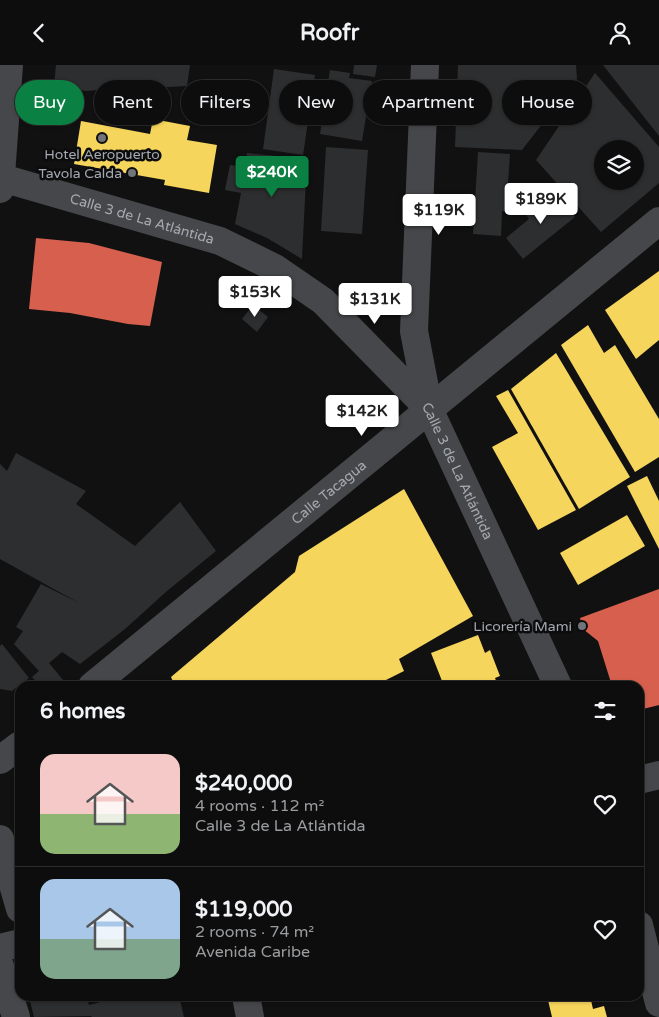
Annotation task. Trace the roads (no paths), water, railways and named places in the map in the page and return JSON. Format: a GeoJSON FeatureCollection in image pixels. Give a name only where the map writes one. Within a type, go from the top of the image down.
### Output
{"type":"FeatureCollection","features":[{"type":"Feature","properties":{"kind":"street"},"geometry":{"type":"LineString","coordinates":[[1,183],[9,65]]}},
{"type":"Feature","properties":{"kind":"street"},"geometry":{"type":"LineString","coordinates":[[425,65],[414,331],[429,409]]}},
{"type":"Feature","properties":{"kind":"street","name":"Calle 3 de La Atlántida"},"geometry":{"type":"LineString","coordinates":[[1,183],[220,241],[275,268],[323,301],[429,409],[556,681]]}},
{"type":"Feature","properties":{"kind":"street","name":"Calle Tacagua"},"geometry":{"type":"LineString","coordinates":[[98,681],[659,221]]}},
{"type":"Feature","properties":{"kind":"street"},"geometry":{"type":"LineString","coordinates":[[0,760],[15,749]]}},
{"type":"Feature","properties":{"kind":"street"},"geometry":{"type":"LineString","coordinates":[[644,779],[659,775]]}},
{"type":"Feature","properties":{"kind":"street"},"geometry":{"type":"LineString","coordinates":[[0,839],[15,892]]}},
{"type":"Feature","properties":{"kind":"street"},"geometry":{"type":"LineString","coordinates":[[0,948],[15,944]]}},
{"type":"Feature","properties":{"kind":"street"},"geometry":{"type":"LineString","coordinates":[[644,944],[659,1003]]}},
{"type":"Feature","properties":{"kind":"street"},"geometry":{"type":"LineString","coordinates":[[0,966],[16,1017]]}},
{"type":"Feature","properties":{"kind":"street"},"geometry":{"type":"LineString","coordinates":[[247,1001],[250,1017]]}},
{"type":"Feature","properties":{"kind":"place","name":"Hotel Aeropuerto"},"geometry":{"type":"Point","coordinates":[102,138]}},
{"type":"Feature","properties":{"kind":"place","name":"Tavola Calda"},"geometry":{"type":"Point","coordinates":[132,173]}},
{"type":"Feature","properties":{"kind":"place","name":"Licorería Mami"},"geometry":{"type":"Point","coordinates":[582,626]}}]}
